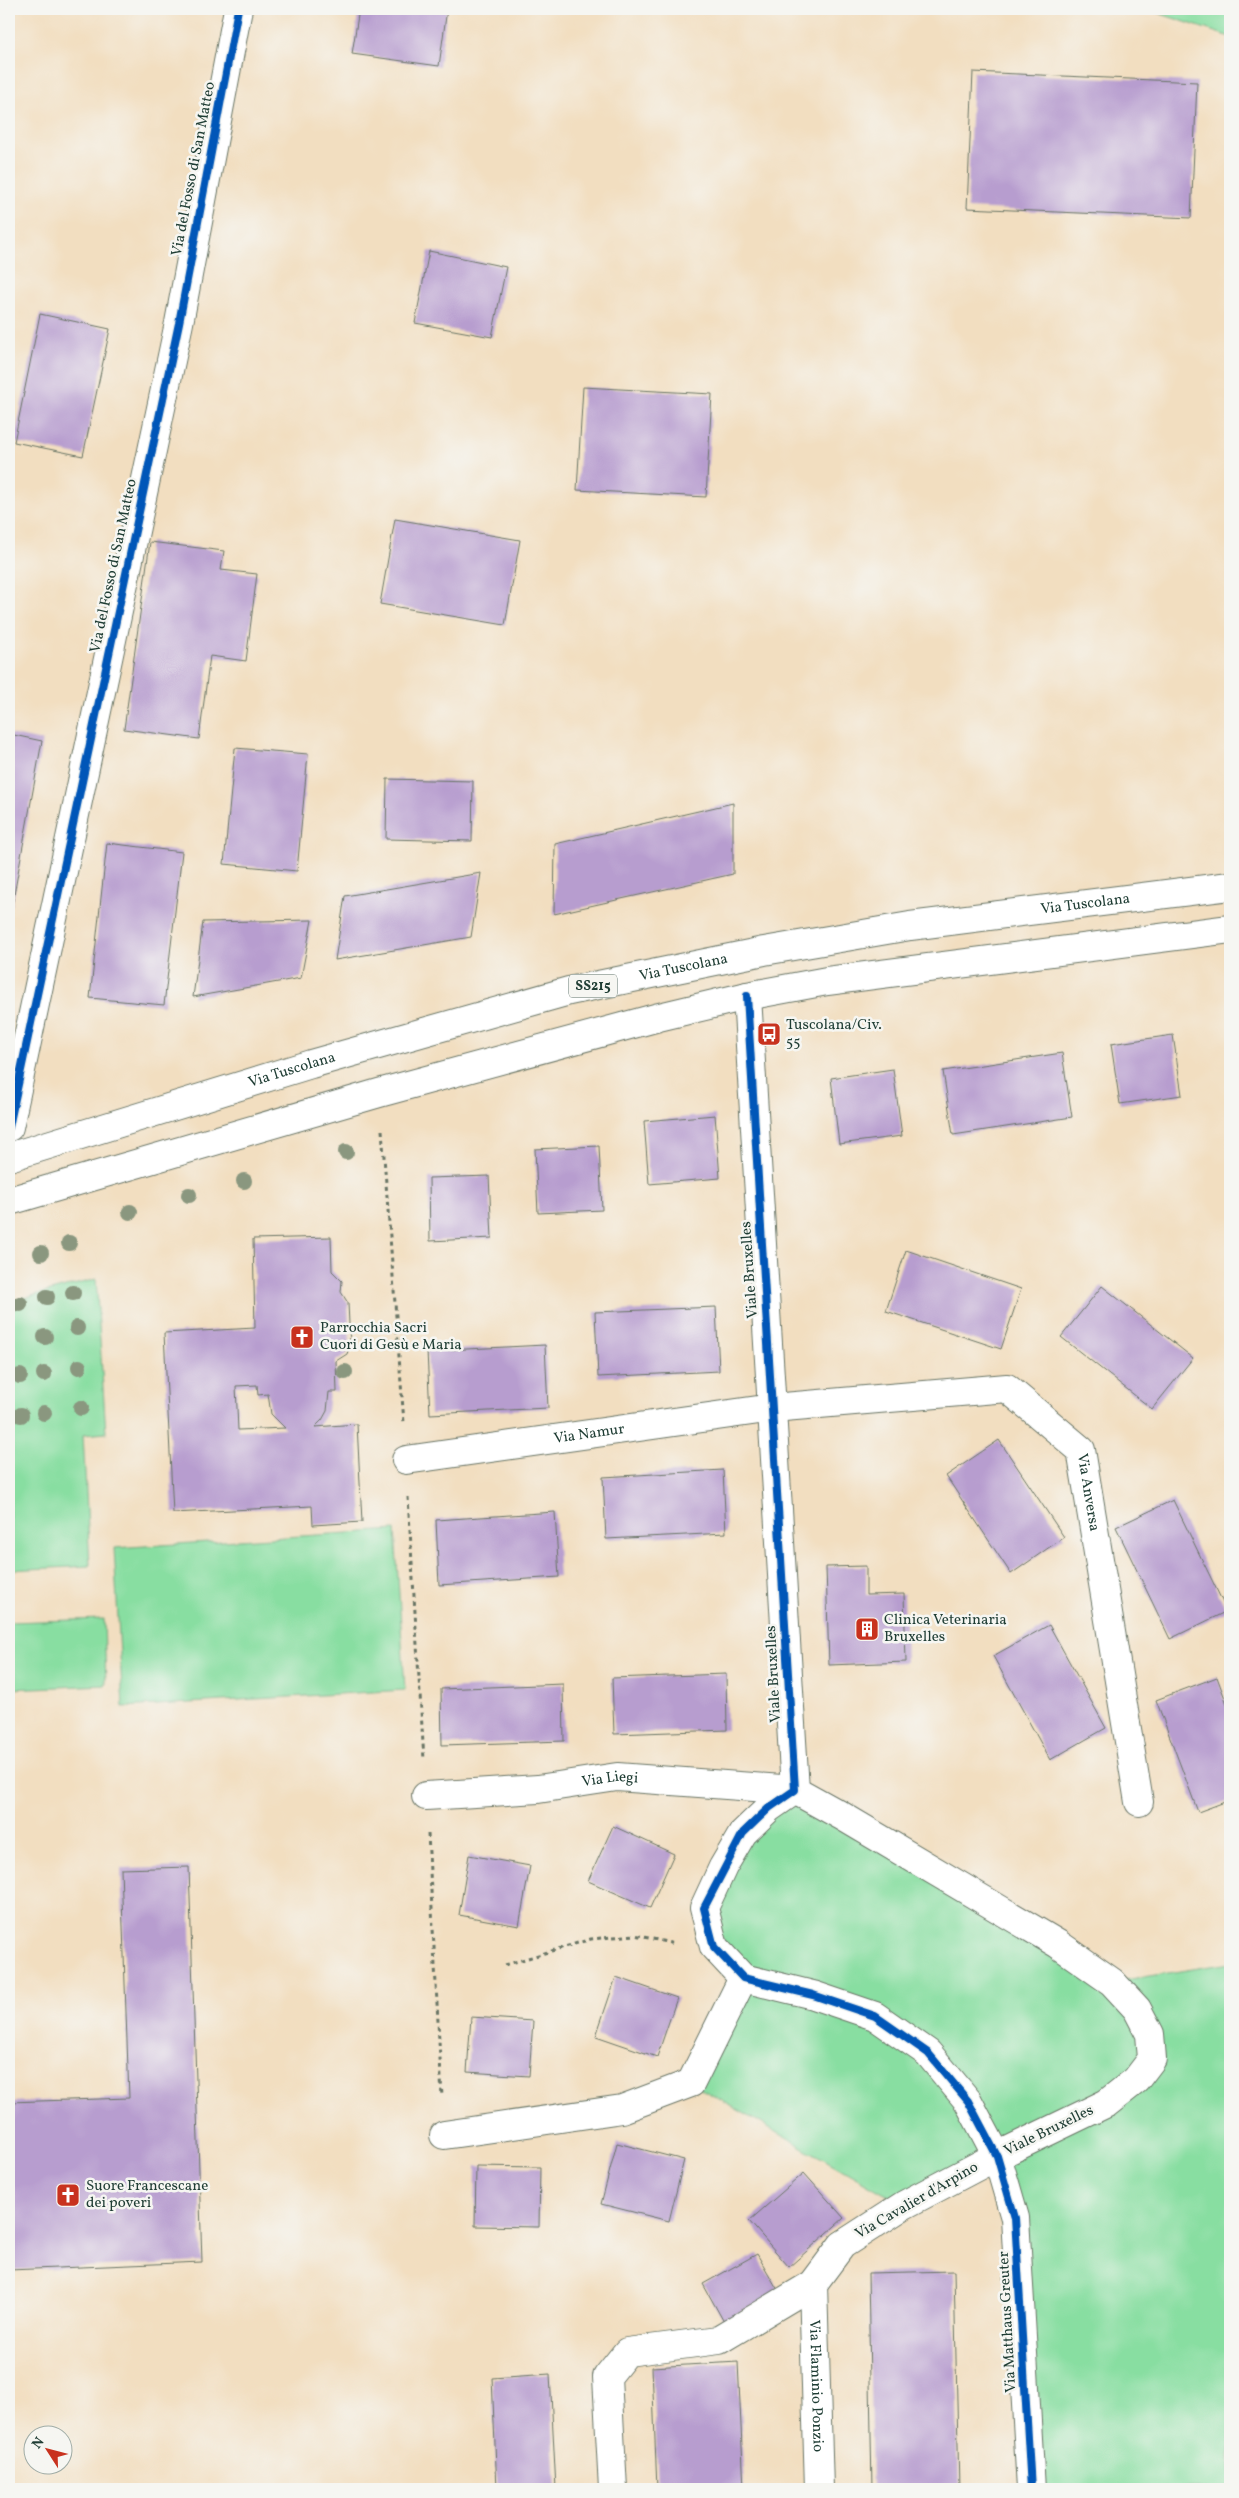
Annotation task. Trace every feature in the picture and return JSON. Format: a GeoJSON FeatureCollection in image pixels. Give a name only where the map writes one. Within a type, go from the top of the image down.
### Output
{"type":"FeatureCollection","features":[{"type":"Feature","properties":{"kind":"street","name":"Via del Fosso di San Matteo"},"geometry":{"type":"LineString","coordinates":[[9,1127],[179,323],[238,9]]}},
{"type":"Feature","properties":{"kind":"street","name":"Via Tuscolana"},"geometry":{"type":"LineString","coordinates":[[9,1157],[311,1064],[569,992],[764,951],[910,926],[1230,886]]}},
{"type":"Feature","properties":{"kind":"street"},"geometry":{"type":"LineString","coordinates":[[9,1200],[379,1093],[659,1017],[747,996],[827,981],[1230,928]]}},
{"type":"Feature","properties":{"kind":"street","name":"Viale Bruxelles"},"geometry":{"type":"LineString","coordinates":[[743,1978],[814,1995],[875,2016],[928,2053],[968,2101],[996,2156],[1106,2103],[1136,2080],[1152,2059],[1150,2034],[1137,2009],[1112,1982],[1058,1944],[795,1790],[747,996]]}},
{"type":"Feature","properties":{"kind":"street","name":"Via Anversa"},"geometry":{"type":"LineString","coordinates":[[772,1408],[1007,1388],[1082,1450],[1139,1802]]}},
{"type":"Feature","properties":{"kind":"street","name":"Via Namur"},"geometry":{"type":"LineString","coordinates":[[406,1460],[772,1408]]}},
{"type":"Feature","properties":{"kind":"street","name":"Via Liegi"},"geometry":{"type":"LineString","coordinates":[[426,1796],[538,1789],[617,1777],[795,1790]]}},
{"type":"Feature","properties":{"kind":"street"},"geometry":{"type":"LineString","coordinates":[[444,2135],[622,2109],[690,2083],[743,1978],[714,1947],[704,1908],[743,1833],[769,1808],[795,1790]]}},
{"type":"Feature","properties":{"kind":"street","name":"Via Cavalier d'Arpino"},"geometry":{"type":"LineString","coordinates":[[613,2489],[607,2377],[627,2352],[720,2340],[814,2284],[842,2246],[904,2205],[996,2156]]}},
{"type":"Feature","properties":{"kind":"street","name":"Via Matthaus Greuter"},"geometry":{"type":"LineString","coordinates":[[996,2156],[1015,2218],[1031,2489]]}},
{"type":"Feature","properties":{"kind":"street","name":"Via Flaminio Ponzio"},"geometry":{"type":"LineString","coordinates":[[814,2284],[819,2489]]}},
{"type":"Feature","properties":{"kind":"path"},"geometry":{"type":"LineString","coordinates":[[379,1093],[406,1460],[444,2135]]}},
{"type":"Feature","properties":{"kind":"path"},"geometry":{"type":"LineString","coordinates":[[505,1965],[591,1940],[635,1935],[676,1944],[711,1934]]}},
{"type":"Feature","properties":{"kind":"green space"},"geometry":{"type":"Polygon","coordinates":[[[1146,9],[1230,9],[1230,37],[1146,9]]]}},
{"type":"Feature","properties":{"kind":"green space"},"geometry":{"type":"Polygon","coordinates":[[[96,1279],[106,1433],[83,1435],[90,1566],[9,1570],[9,1302],[96,1279]]]}},
{"type":"Feature","properties":{"kind":"green space"},"geometry":{"type":"Polygon","coordinates":[[[395,1530],[405,1690],[123,1707],[114,1548],[395,1530]]]}},
{"type":"Feature","properties":{"kind":"green space"},"geometry":{"type":"Polygon","coordinates":[[[104,1619],[106,1685],[9,1689],[9,1622],[104,1619]]]}},
{"type":"Feature","properties":{"kind":"green space"},"geometry":{"type":"Polygon","coordinates":[[[795,1790],[1112,1982],[1230,1963],[1230,2489],[1031,2489],[997,2156],[904,2205],[691,2083],[743,1978],[704,1908],[743,1833],[795,1790]]]}},
{"type":"Feature","properties":{"kind":"building"},"geometry":{"type":"Polygon","coordinates":[[[359,9],[447,9],[439,66],[352,54],[359,9]]]}},
{"type":"Feature","properties":{"kind":"building"},"geometry":{"type":"Polygon","coordinates":[[[973,72],[1197,82],[1191,218],[967,208],[973,72]]]}},
{"type":"Feature","properties":{"kind":"building"},"geometry":{"type":"Polygon","coordinates":[[[429,251],[506,267],[492,337],[415,323],[429,251]]]}},
{"type":"Feature","properties":{"kind":"building"},"geometry":{"type":"Polygon","coordinates":[[[40,314],[110,329],[83,456],[14,442],[40,314]]]}},
{"type":"Feature","properties":{"kind":"building"},"geometry":{"type":"Polygon","coordinates":[[[583,387],[712,394],[706,497],[577,490],[583,387]]]}},
{"type":"Feature","properties":{"kind":"building"},"geometry":{"type":"Polygon","coordinates":[[[395,519],[520,540],[505,625],[380,604],[395,519]]]}},
{"type":"Feature","properties":{"kind":"building"},"geometry":{"type":"Polygon","coordinates":[[[150,542],[224,551],[221,570],[257,574],[246,661],[210,656],[199,739],[124,729],[150,542]]]}},
{"type":"Feature","properties":{"kind":"building"},"geometry":{"type":"Polygon","coordinates":[[[9,734],[42,741],[12,906],[9,906],[9,734]]]}},
{"type":"Feature","properties":{"kind":"building"},"geometry":{"type":"Polygon","coordinates":[[[235,748],[308,754],[297,871],[224,864],[235,748]]]}},
{"type":"Feature","properties":{"kind":"building"},"geometry":{"type":"Polygon","coordinates":[[[387,779],[473,781],[472,841],[386,839],[387,779]]]}},
{"type":"Feature","properties":{"kind":"building"},"geometry":{"type":"Polygon","coordinates":[[[733,803],[733,874],[554,914],[555,844],[733,803]]]}},
{"type":"Feature","properties":{"kind":"building"},"geometry":{"type":"Polygon","coordinates":[[[107,843],[182,852],[164,1005],[90,998],[107,843]]]}},
{"type":"Feature","properties":{"kind":"building"},"geometry":{"type":"Polygon","coordinates":[[[481,873],[471,937],[335,960],[345,896],[481,873]]]}},
{"type":"Feature","properties":{"kind":"building"},"geometry":{"type":"Polygon","coordinates":[[[312,920],[301,978],[193,997],[203,922],[312,920]]]}},
{"type":"Feature","properties":{"kind":"building"},"geometry":{"type":"Polygon","coordinates":[[[1173,1035],[1182,1095],[1120,1104],[1111,1044],[1173,1035]]]}},
{"type":"Feature","properties":{"kind":"building"},"geometry":{"type":"Polygon","coordinates":[[[1062,1053],[1072,1117],[953,1135],[943,1071],[1062,1053]]]}},
{"type":"Feature","properties":{"kind":"building"},"geometry":{"type":"Polygon","coordinates":[[[893,1069],[902,1136],[839,1144],[831,1078],[893,1069]]]}},
{"type":"Feature","properties":{"kind":"building"},"geometry":{"type":"Polygon","coordinates":[[[715,1115],[720,1178],[649,1184],[644,1121],[715,1115]]]}},
{"type":"Feature","properties":{"kind":"building"},"geometry":{"type":"Polygon","coordinates":[[[599,1146],[602,1210],[538,1213],[535,1149],[599,1146]]]}},
{"type":"Feature","properties":{"kind":"building"},"geometry":{"type":"Polygon","coordinates":[[[489,1176],[492,1238],[430,1241],[429,1178],[489,1176]]]}},
{"type":"Feature","properties":{"kind":"building"},"geometry":{"type":"Polygon","coordinates":[[[331,1237],[332,1271],[342,1281],[341,1292],[348,1303],[350,1345],[347,1354],[336,1361],[337,1392],[329,1392],[327,1411],[315,1427],[357,1424],[362,1522],[313,1525],[312,1506],[173,1513],[164,1333],[255,1328],[253,1239],[331,1237]],[[257,1385],[236,1386],[238,1430],[285,1428],[271,1414],[268,1394],[258,1395],[257,1385]]]}},
{"type":"Feature","properties":{"kind":"building"},"geometry":{"type":"Polygon","coordinates":[[[906,1250],[1021,1289],[1001,1349],[886,1311],[906,1250]]]}},
{"type":"Feature","properties":{"kind":"building"},"geometry":{"type":"Polygon","coordinates":[[[1102,1286],[1193,1358],[1152,1409],[1061,1337],[1102,1286]]]}},
{"type":"Feature","properties":{"kind":"building"},"geometry":{"type":"Polygon","coordinates":[[[716,1307],[719,1371],[598,1377],[595,1312],[716,1307]]]}},
{"type":"Feature","properties":{"kind":"building"},"geometry":{"type":"Polygon","coordinates":[[[545,1345],[548,1408],[430,1414],[427,1351],[545,1345]]]}},
{"type":"Feature","properties":{"kind":"building"},"geometry":{"type":"Polygon","coordinates":[[[999,1440],[1064,1537],[1011,1574],[946,1476],[999,1440]]]}},
{"type":"Feature","properties":{"kind":"building"},"geometry":{"type":"Polygon","coordinates":[[[723,1470],[726,1533],[606,1539],[603,1477],[723,1470]]]}},
{"type":"Feature","properties":{"kind":"building"},"geometry":{"type":"Polygon","coordinates":[[[1173,1500],[1227,1611],[1170,1639],[1116,1527],[1173,1500]]]}},
{"type":"Feature","properties":{"kind":"building"},"geometry":{"type":"Polygon","coordinates":[[[555,1512],[559,1577],[439,1585],[436,1520],[555,1512]]]}},
{"type":"Feature","properties":{"kind":"building","name":"Clinica Veterinaria Bruxelles"},"geometry":{"type":"Polygon","coordinates":[[[866,1566],[866,1595],[904,1594],[906,1662],[829,1665],[826,1567],[866,1566]]]}},
{"type":"Feature","properties":{"kind":"building"},"geometry":{"type":"Polygon","coordinates":[[[1049,1625],[1106,1728],[1050,1760],[993,1656],[1049,1625]]]}},
{"type":"Feature","properties":{"kind":"building"},"geometry":{"type":"Polygon","coordinates":[[[726,1674],[727,1730],[614,1734],[612,1678],[726,1674]]]}},
{"type":"Feature","properties":{"kind":"building"},"geometry":{"type":"Polygon","coordinates":[[[1217,1677],[1230,1712],[1230,1800],[1198,1812],[1156,1700],[1217,1677]]]}},
{"type":"Feature","properties":{"kind":"building"},"geometry":{"type":"Polygon","coordinates":[[[563,1684],[564,1741],[442,1745],[441,1689],[563,1684]]]}},
{"type":"Feature","properties":{"kind":"building"},"geometry":{"type":"Polygon","coordinates":[[[613,1826],[674,1854],[650,1908],[588,1881],[613,1826]]]}},
{"type":"Feature","properties":{"kind":"building"},"geometry":{"type":"Polygon","coordinates":[[[469,1855],[530,1866],[519,1926],[459,1915],[469,1855]]]}},
{"type":"Feature","properties":{"kind":"building"},"geometry":{"type":"Polygon","coordinates":[[[189,1867],[202,2262],[9,2270],[9,2102],[129,2098],[121,1869],[189,1867]]]}},
{"type":"Feature","properties":{"kind":"building"},"geometry":{"type":"Polygon","coordinates":[[[616,1977],[677,1998],[657,2057],[596,2036],[616,1977]]]}},
{"type":"Feature","properties":{"kind":"building"},"geometry":{"type":"Polygon","coordinates":[[[471,2017],[533,2021],[529,2076],[467,2072],[471,2017]]]}},
{"type":"Feature","properties":{"kind":"building"},"geometry":{"type":"Polygon","coordinates":[[[617,2143],[684,2160],[669,2221],[601,2204],[617,2143]]]}},
{"type":"Feature","properties":{"kind":"building"},"geometry":{"type":"Polygon","coordinates":[[[476,2166],[540,2167],[539,2227],[475,2226],[476,2166]]]}},
{"type":"Feature","properties":{"kind":"building"},"geometry":{"type":"Polygon","coordinates":[[[804,2173],[844,2218],[789,2267],[749,2221],[804,2173]]]}},
{"type":"Feature","properties":{"kind":"building"},"geometry":{"type":"Polygon","coordinates":[[[757,2254],[779,2292],[724,2322],[703,2284],[757,2254]]]}},
{"type":"Feature","properties":{"kind":"building"},"geometry":{"type":"Polygon","coordinates":[[[954,2271],[959,2489],[872,2489],[868,2273],[954,2271]]]}},
{"type":"Feature","properties":{"kind":"building"},"geometry":{"type":"Polygon","coordinates":[[[738,2362],[744,2489],[657,2489],[652,2367],[738,2362]]]}},
{"type":"Feature","properties":{"kind":"building"},"geometry":{"type":"Polygon","coordinates":[[[550,2374],[556,2489],[497,2489],[492,2378],[550,2374]]]}},
{"type":"Feature","properties":{"kind":"cycle path"},"geometry":{"type":"LineString","coordinates":[[9,1127],[179,323],[238,9]]}},
{"type":"Feature","properties":{"kind":"cycle path"},"geometry":{"type":"LineString","coordinates":[[747,996],[795,1790],[769,1808],[743,1833],[704,1908],[714,1947],[743,1978],[813,1995],[875,2016],[928,2053],[968,2101],[997,2156],[1015,2218],[1031,2489]]}},
{"type":"Feature","properties":{"kind":"place","name":"Tuscolana/Civ. 55"},"geometry":{"type":"Point","coordinates":[769,1034]}},
{"type":"Feature","properties":{"kind":"place","name":"Parrocchia Sacri Cuori di Gesù e Maria"},"geometry":{"type":"Point","coordinates":[302,1337]}},
{"type":"Feature","properties":{"kind":"place","name":"Clinica Veterinaria Bruxelles"},"geometry":{"type":"Point","coordinates":[867,1629]}},
{"type":"Feature","properties":{"kind":"place","name":"Suore Francescane dei poveri"},"geometry":{"type":"Point","coordinates":[68,2195]}}]}
